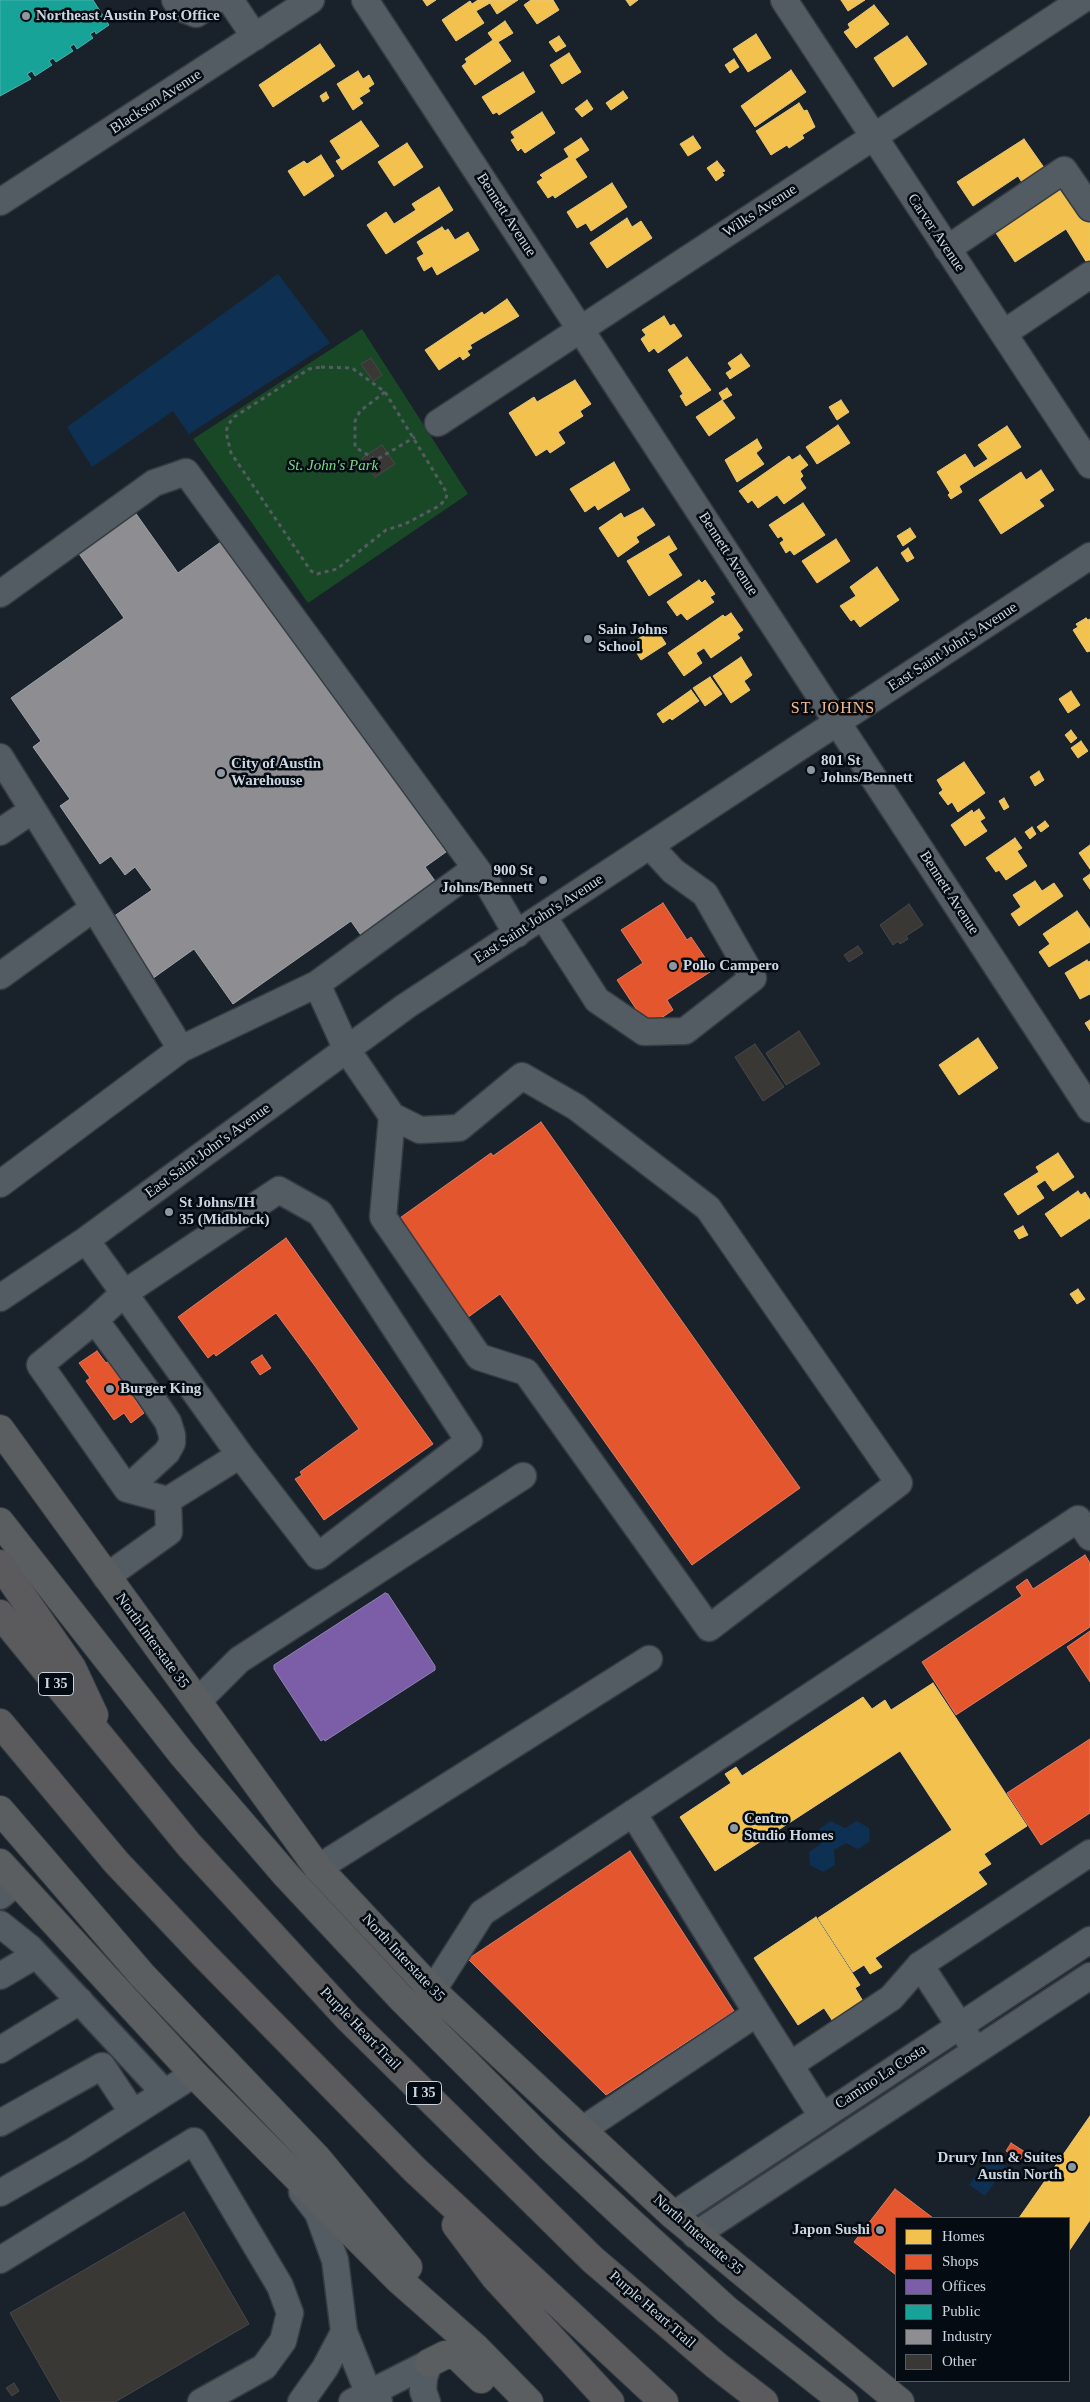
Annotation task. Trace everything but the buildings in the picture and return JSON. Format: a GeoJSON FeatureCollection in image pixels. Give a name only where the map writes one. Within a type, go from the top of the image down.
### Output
{"type":"FeatureCollection","features":[{"type":"Feature","properties":{"kind":"highway"},"geometry":{"type":"LineString","coordinates":[[0,1564],[72,1668],[113,1755]]}},
{"type":"Feature","properties":{"kind":"highway","name":"Purple Heart Trail"},"geometry":{"type":"LineString","coordinates":[[0,1614],[113,1755],[189,1845],[375,2045],[592,2259],[717,2366],[764,2402]]}},
{"type":"Feature","properties":{"kind":"highway"},"geometry":{"type":"LineString","coordinates":[[0,1723],[116,1862],[204,1954],[416,2170],[664,2402]]}},
{"type":"Feature","properties":{"kind":"highway"},"geometry":{"type":"LineString","coordinates":[[416,2170],[495,2277],[610,2402]]}},
{"type":"Feature","properties":{"kind":"main road","name":"North Interstate 35"},"geometry":{"type":"LineString","coordinates":[[0,1429],[318,1868],[433,1990],[673,2215],[900,2402]]}},
{"type":"Feature","properties":{"kind":"main road"},"geometry":{"type":"LineString","coordinates":[[0,1522],[182,1754],[286,1875],[401,1998],[550,2147],[631,2223],[727,2310],[844,2402]]}},
{"type":"Feature","properties":{"kind":"main road"},"geometry":{"type":"LineString","coordinates":[[0,1810],[142,1975],[318,2158],[476,2348]]}},
{"type":"Feature","properties":{"kind":"main road"},"geometry":{"type":"LineString","coordinates":[[6,1880],[194,2074],[399,2280],[476,2348],[529,2402]]}},
{"type":"Feature","properties":{"kind":"main road"},"geometry":{"type":"LineString","coordinates":[[429,2363],[445,2355],[456,2355],[464,2360],[502,2402]]}},
{"type":"Feature","properties":{"kind":"street"},"geometry":{"type":"LineString","coordinates":[[175,0],[181,8],[196,14],[216,0]]}},
{"type":"Feature","properties":{"kind":"street"},"geometry":{"type":"LineString","coordinates":[[230,0],[255,37]]}},
{"type":"Feature","properties":{"kind":"street","name":"Blackson Avenue"},"geometry":{"type":"LineString","coordinates":[[0,202],[311,0]]}},
{"type":"Feature","properties":{"kind":"street","name":"Bennett Avenue"},"geometry":{"type":"LineString","coordinates":[[365,0],[1090,1109]]}},
{"type":"Feature","properties":{"kind":"street","name":"Carver Avenue"},"geometry":{"type":"LineString","coordinates":[[784,0],[946,249],[1004,333],[1090,465]]}},
{"type":"Feature","properties":{"kind":"street","name":"Wilks Avenue"},"geometry":{"type":"LineString","coordinates":[[438,423],[1082,0]]}},
{"type":"Feature","properties":{"kind":"street"},"geometry":{"type":"LineString","coordinates":[[946,249],[1064,170],[1090,208]]}},
{"type":"Feature","properties":{"kind":"street"},"geometry":{"type":"LineString","coordinates":[[1004,333],[1090,275]]}},
{"type":"Feature","properties":{"kind":"street"},"geometry":{"type":"LineString","coordinates":[[0,594],[154,483],[186,472],[476,868],[517,934]]}},
{"type":"Feature","properties":{"kind":"street","name":"East Saint John's Avenue"},"geometry":{"type":"LineString","coordinates":[[0,1298],[86,1240],[406,1006],[1090,556]]}},
{"type":"Feature","properties":{"kind":"street"},"geometry":{"type":"LineString","coordinates":[[0,757],[182,1049]]}},
{"type":"Feature","properties":{"kind":"street"},"geometry":{"type":"LineString","coordinates":[[0,832],[33,810]]}},
{"type":"Feature","properties":{"kind":"street"},"geometry":{"type":"LineString","coordinates":[[543,916],[597,1000],[644,1032],[686,1031],[753,978],[705,894],[673,871],[650,846]]}},
{"type":"Feature","properties":{"kind":"street"},"geometry":{"type":"LineString","coordinates":[[0,1184],[182,1049],[317,984],[476,868]]}},
{"type":"Feature","properties":{"kind":"street"},"geometry":{"type":"LineString","coordinates":[[0,976],[94,908]]}},
{"type":"Feature","properties":{"kind":"street"},"geometry":{"type":"LineString","coordinates":[[317,984],[347,1050],[392,1116],[420,1130],[459,1128],[522,1076],[576,1107],[708,1208],[899,1483],[709,1628],[526,1372],[479,1357],[383,1217],[392,1116]]}},
{"type":"Feature","properties":{"kind":"street"},"geometry":{"type":"LineString","coordinates":[[86,1240],[123,1294],[240,1455],[318,1556],[469,1441],[320,1213],[279,1190],[123,1294],[95,1320],[40,1364],[127,1489],[168,1500],[240,1455]]}},
{"type":"Feature","properties":{"kind":"street"},"geometry":{"type":"LineString","coordinates":[[95,1320],[154,1401],[168,1422],[172,1435],[172,1443],[167,1452],[127,1489]]}},
{"type":"Feature","properties":{"kind":"street"},"geometry":{"type":"LineString","coordinates":[[197,1702],[239,1660],[523,1476]]}},
{"type":"Feature","properties":{"kind":"street"},"geometry":{"type":"LineString","coordinates":[[106,1577],[169,1532],[168,1500]]}},
{"type":"Feature","properties":{"kind":"street"},"geometry":{"type":"LineString","coordinates":[[433,1990],[482,1913],[1078,1518],[1090,1537]]}},
{"type":"Feature","properties":{"kind":"street"},"geometry":{"type":"LineString","coordinates":[[318,1868],[649,1659]]}},
{"type":"Feature","properties":{"kind":"street"},"geometry":{"type":"LineString","coordinates":[[633,1813],[822,2116]]}},
{"type":"Feature","properties":{"kind":"street"},"geometry":{"type":"LineString","coordinates":[[790,2065],[891,1998],[920,1965],[1090,1852]]}},
{"type":"Feature","properties":{"kind":"street"},"geometry":{"type":"LineString","coordinates":[[0,1924],[36,1955],[164,2092]]}},
{"type":"Feature","properties":{"kind":"street","name":"Camino La Costa"},"geometry":{"type":"LineString","coordinates":[[673,2215],[1090,1940]]}},
{"type":"Feature","properties":{"kind":"street"},"geometry":{"type":"LineString","coordinates":[[0,1976],[36,1955]]}},
{"type":"Feature","properties":{"kind":"street"},"geometry":{"type":"LineString","coordinates":[[920,1965],[976,2051]]}},
{"type":"Feature","properties":{"kind":"street","name":"Camino La Costa"},"geometry":{"type":"LineString","coordinates":[[695,2235],[1090,1976]]}},
{"type":"Feature","properties":{"kind":"street"},"geometry":{"type":"LineString","coordinates":[[0,2050],[80,2001]]}},
{"type":"Feature","properties":{"kind":"street"},"geometry":{"type":"LineString","coordinates":[[582,2130],[757,2013]]}},
{"type":"Feature","properties":{"kind":"street"},"geometry":{"type":"LineString","coordinates":[[0,2123],[102,2066],[133,2113]]}},
{"type":"Feature","properties":{"kind":"street"},"geometry":{"type":"LineString","coordinates":[[0,2193],[76,2150],[194,2074]]}},
{"type":"Feature","properties":{"kind":"street"},"geometry":{"type":"LineString","coordinates":[[0,2260],[194,2141],[280,2286],[290,2313],[283,2342],[264,2367],[201,2402]]}},
{"type":"Feature","properties":{"kind":"street"},"geometry":{"type":"LineString","coordinates":[[278,2159],[318,2213],[335,2260],[344,2332],[366,2399],[429,2363]]}},
{"type":"Feature","properties":{"kind":"street"},"geometry":{"type":"LineString","coordinates":[[302,2402],[325,2368],[344,2332]]}},
{"type":"Feature","properties":{"kind":"street"},"geometry":{"type":"LineString","coordinates":[[427,2402],[423,2391],[424,2378],[429,2363]]}},
{"type":"Feature","properties":{"kind":"path"},"geometry":{"type":"LineString","coordinates":[[321,366],[352,368],[385,392],[415,437],[447,493],[446,499],[439,506],[405,524],[386,530],[337,569],[316,574],[312,571],[231,454],[226,432],[228,425],[234,417],[301,375],[321,366]]}},
{"type":"Feature","properties":{"kind":"path"},"geometry":{"type":"LineString","coordinates":[[385,392],[360,411],[355,421],[355,447],[376,460],[415,437]]}},
{"type":"Feature","properties":{"kind":"green space","name":"St. John's Park"},"geometry":{"type":"Polygon","coordinates":[[[362,329],[468,494],[308,603],[193,439],[362,329]]]}},
{"type":"Feature","properties":{"kind":"water"},"geometry":{"type":"Polygon","coordinates":[[[278,274],[330,343],[189,434],[173,411],[92,467],[67,427],[278,274]]]}},
{"type":"Feature","properties":{"kind":"water"},"geometry":{"type":"Polygon","coordinates":[[[831,1821],[845,1828],[857,1821],[869,1828],[870,1841],[858,1849],[846,1843],[834,1850],[835,1865],[823,1872],[810,1865],[809,1852],[821,1844],[819,1829],[831,1821]]]}},
{"type":"Feature","properties":{"kind":"water"},"geometry":{"type":"Polygon","coordinates":[[[991,2155],[1006,2166],[985,2196],[969,2185],[991,2155]]]}},
{"type":"Feature","properties":{"kind":"place","name":"Northeast Austin Post Office"},"geometry":{"type":"Point","coordinates":[26,16]}},
{"type":"Feature","properties":{"kind":"place","name":"Sain Johns School"},"geometry":{"type":"Point","coordinates":[588,639]}},
{"type":"Feature","properties":{"kind":"place","name":"801 St Johns/Bennett"},"geometry":{"type":"Point","coordinates":[811,770]}},
{"type":"Feature","properties":{"kind":"place","name":"City of Austin Warehouse"},"geometry":{"type":"Point","coordinates":[221,773]}},
{"type":"Feature","properties":{"kind":"place","name":"900 St Johns/Bennett"},"geometry":{"type":"Point","coordinates":[543,880]}},
{"type":"Feature","properties":{"kind":"place","name":"Pollo Campero"},"geometry":{"type":"Point","coordinates":[673,966]}},
{"type":"Feature","properties":{"kind":"place","name":"St Johns/IH 35 (Midblock)"},"geometry":{"type":"Point","coordinates":[169,1212]}},
{"type":"Feature","properties":{"kind":"place","name":"Burger King"},"geometry":{"type":"Point","coordinates":[110,1389]}},
{"type":"Feature","properties":{"kind":"place","name":"Centro Studio Homes"},"geometry":{"type":"Point","coordinates":[734,1828]}},
{"type":"Feature","properties":{"kind":"place","name":"Drury Inn & Suites Austin North"},"geometry":{"type":"Point","coordinates":[1072,2167]}},
{"type":"Feature","properties":{"kind":"place","name":"Japon Sushi"},"geometry":{"type":"Point","coordinates":[880,2230]}},
{"type":"Feature","properties":{"kind":"district","name":"ST. JOHNS"},"geometry":{"type":"Point","coordinates":[833,709]}}]}
